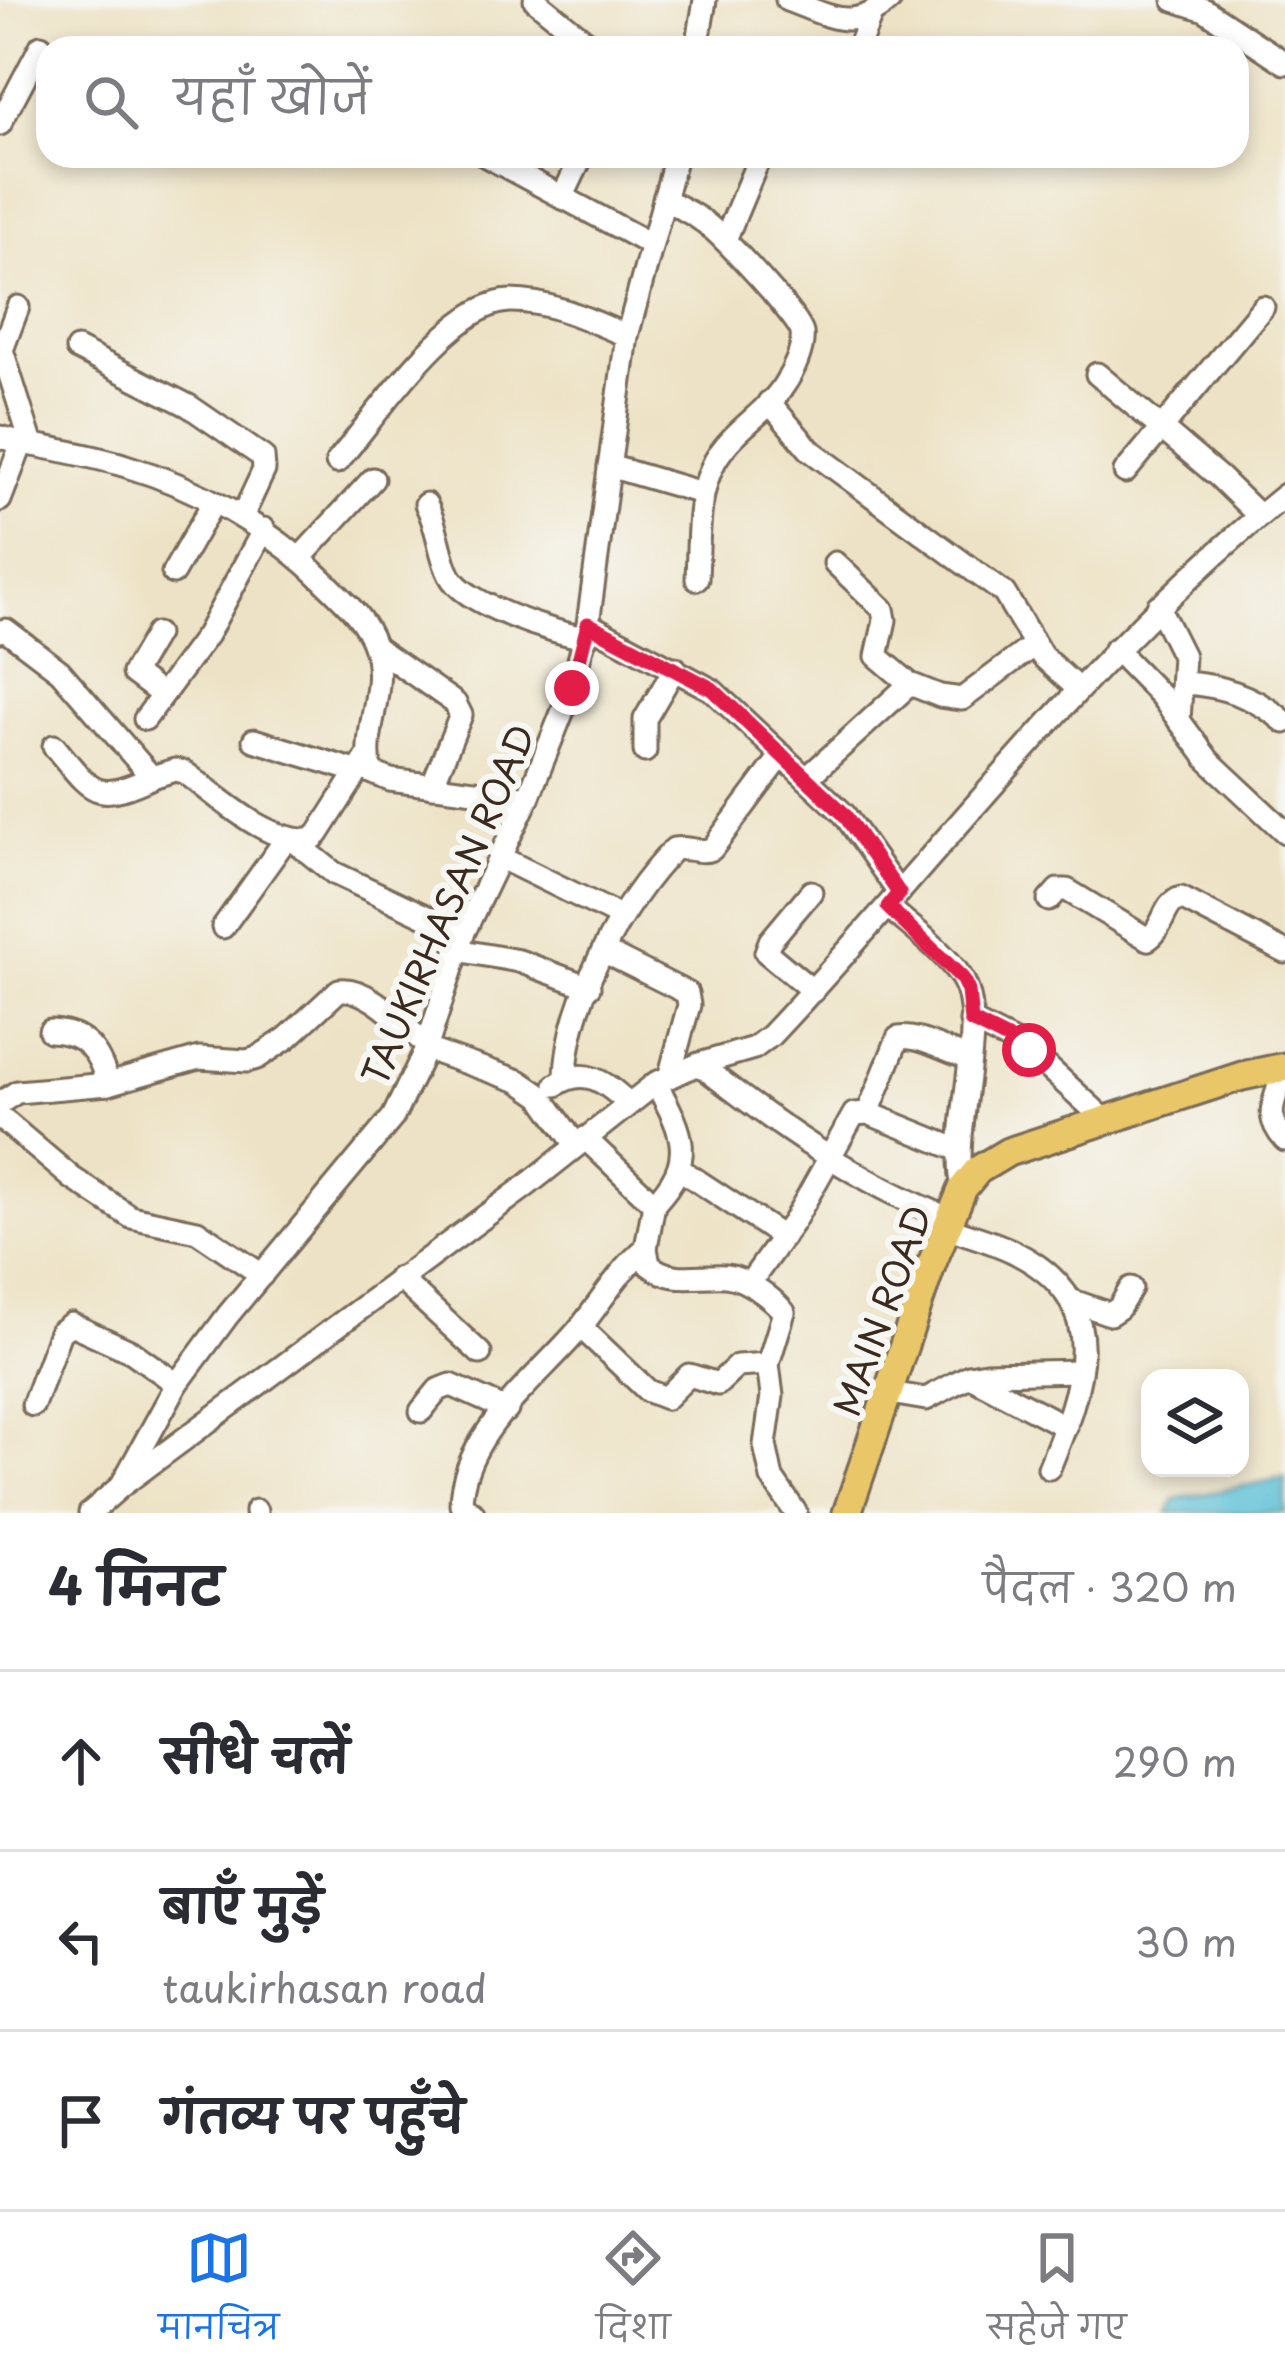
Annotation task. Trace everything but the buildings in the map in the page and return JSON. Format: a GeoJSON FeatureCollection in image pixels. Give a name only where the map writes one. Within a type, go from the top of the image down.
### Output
{"type":"FeatureCollection","features":[{"type":"Feature","properties":{"kind":"main road","name":"MAIN ROAD"},"geometry":{"type":"LineString","coordinates":[[847,1513],[949,1223],[963,1188],[978,1170],[1008,1152],[1283,1067]]}},
{"type":"Feature","properties":{"kind":"street"},"geometry":{"type":"LineString","coordinates":[[535,0],[579,36]]}},
{"type":"Feature","properties":{"kind":"street"},"geometry":{"type":"LineString","coordinates":[[699,36],[705,0]]}},
{"type":"Feature","properties":{"kind":"street"},"geometry":{"type":"LineString","coordinates":[[787,0],[842,20],[870,17]]}},
{"type":"Feature","properties":{"kind":"street"},"geometry":{"type":"LineString","coordinates":[[863,36],[870,17],[890,0]]}},
{"type":"Feature","properties":{"kind":"street"},"geometry":{"type":"LineString","coordinates":[[1174,0],[1201,5],[1246,36]]}},
{"type":"Feature","properties":{"kind":"street"},"geometry":{"type":"LineString","coordinates":[[1249,38],[1285,63]]}},
{"type":"Feature","properties":{"kind":"street"},"geometry":{"type":"LineString","coordinates":[[0,124],[36,56]]}},
{"type":"Feature","properties":{"kind":"street"},"geometry":{"type":"LineString","coordinates":[[522,168],[562,199],[650,244]]}},
{"type":"Feature","properties":{"kind":"street"},"geometry":{"type":"LineString","coordinates":[[562,199],[576,168]]}},
{"type":"Feature","properties":{"kind":"street","name":"TAUKIRHASAN ROAD"},"geometry":{"type":"LineString","coordinates":[[90,1513],[121,1486],[177,1384],[393,1117],[426,1047],[460,942],[572,688],[587,631],[628,336],[673,168]]}},
{"type":"Feature","properties":{"kind":"street"},"geometry":{"type":"LineString","coordinates":[[725,240],[755,168]]}},
{"type":"Feature","properties":{"kind":"street"},"geometry":{"type":"LineString","coordinates":[[664,199],[725,240],[787,308],[802,333],[788,380],[716,460],[702,493],[697,579]]}},
{"type":"Feature","properties":{"kind":"street"},"geometry":{"type":"LineString","coordinates":[[337,462],[434,346],[470,312],[510,301],[536,304],[628,336]]}},
{"type":"Feature","properties":{"kind":"street"},"geometry":{"type":"LineString","coordinates":[[0,500],[18,442],[2,350],[18,307]]}},
{"type":"Feature","properties":{"kind":"street"},"geometry":{"type":"LineString","coordinates":[[1125,472],[1263,307]]}},
{"type":"Feature","properties":{"kind":"street"},"geometry":{"type":"LineString","coordinates":[[77,349],[189,406],[262,457],[264,470],[242,517]]}},
{"type":"Feature","properties":{"kind":"street"},"geometry":{"type":"LineString","coordinates":[[1097,374],[1258,516]]}},
{"type":"Feature","properties":{"kind":"street"},"geometry":{"type":"LineString","coordinates":[[769,402],[810,450],[1004,593],[1034,645],[1076,688]]}},
{"type":"Feature","properties":{"kind":"street"},"geometry":{"type":"LineString","coordinates":[[18,442],[123,465],[242,517],[300,558],[350,607],[375,646],[455,704],[460,715],[432,786]]}},
{"type":"Feature","properties":{"kind":"street"},"geometry":{"type":"LineString","coordinates":[[609,466],[702,493]]}},
{"type":"Feature","properties":{"kind":"street"},"geometry":{"type":"LineString","coordinates":[[300,558],[373,479]]}},
{"type":"Feature","properties":{"kind":"street"},"geometry":{"type":"LineString","coordinates":[[121,1486],[663,1078],[754,1048],[813,991],[1076,688],[1158,606],[1285,495]]}},
{"type":"Feature","properties":{"kind":"street"},"geometry":{"type":"LineString","coordinates":[[173,572],[213,503]]}},
{"type":"Feature","properties":{"kind":"street"},"geometry":{"type":"LineString","coordinates":[[426,504],[439,528],[448,571],[459,587],[526,623],[587,631],[712,689],[844,814],[893,900],[962,978],[968,991],[971,1021],[959,1150],[963,1188]]}},
{"type":"Feature","properties":{"kind":"street"},"geometry":{"type":"LineString","coordinates":[[145,718],[225,606],[264,529]]}},
{"type":"Feature","properties":{"kind":"street"},"geometry":{"type":"LineString","coordinates":[[835,563],[883,609],[877,656],[910,684],[962,699],[1034,645]]}},
{"type":"Feature","properties":{"kind":"street"},"geometry":{"type":"LineString","coordinates":[[1158,606],[1183,656],[1179,721]]}},
{"type":"Feature","properties":{"kind":"street"},"geometry":{"type":"LineString","coordinates":[[0,632],[6,630],[60,671],[155,776]]}},
{"type":"Feature","properties":{"kind":"street"},"geometry":{"type":"LineString","coordinates":[[156,634],[134,673],[162,695]]}},
{"type":"Feature","properties":{"kind":"street"},"geometry":{"type":"LineString","coordinates":[[290,840],[311,840],[318,834],[363,764],[380,675],[375,646]]}},
{"type":"Feature","properties":{"kind":"street"},"geometry":{"type":"LineString","coordinates":[[1115,649],[1238,792],[1285,832]]}},
{"type":"Feature","properties":{"kind":"street"},"geometry":{"type":"LineString","coordinates":[[645,751],[645,719],[675,668]]}},
{"type":"Feature","properties":{"kind":"street"},"geometry":{"type":"LineString","coordinates":[[1184,683],[1206,684],[1246,697],[1285,722]]}},
{"type":"Feature","properties":{"kind":"street"},"geometry":{"type":"LineString","coordinates":[[807,778],[910,684]]}},
{"type":"Feature","properties":{"kind":"street"},"geometry":{"type":"LineString","coordinates":[[254,740],[363,764],[376,776],[527,798]]}},
{"type":"Feature","properties":{"kind":"street"},"geometry":{"type":"LineString","coordinates":[[54,746],[85,783],[103,793],[119,792],[175,770],[184,772],[334,873],[460,942],[590,987]]}},
{"type":"Feature","properties":{"kind":"street"},"geometry":{"type":"LineString","coordinates":[[566,1078],[573,1034],[590,987],[621,916],[647,875],[674,849],[712,849],[782,754]]}},
{"type":"Feature","properties":{"kind":"street"},"geometry":{"type":"LineString","coordinates":[[223,927],[290,840]]}},
{"type":"Feature","properties":{"kind":"street"},"geometry":{"type":"LineString","coordinates":[[499,857],[621,916]]}},
{"type":"Feature","properties":{"kind":"street"},"geometry":{"type":"LineString","coordinates":[[1049,899],[1058,890],[1067,890],[1148,939],[1170,904],[1181,898],[1285,952]]}},
{"type":"Feature","properties":{"kind":"street"},"geometry":{"type":"LineString","coordinates":[[811,892],[766,952],[813,991]]}},
{"type":"Feature","properties":{"kind":"street"},"geometry":{"type":"LineString","coordinates":[[605,952],[687,993],[689,1005],[663,1078],[683,1153],[681,1170],[654,1204],[646,1248],[650,1265],[658,1272],[696,1279],[729,1276],[749,1284],[784,1312],[767,1364],[772,1396],[765,1445],[772,1478],[796,1513]]}},
{"type":"Feature","properties":{"kind":"street"},"geometry":{"type":"LineString","coordinates":[[6,1092],[108,1084],[199,1058],[257,1058],[339,990],[348,988],[366,996],[426,1047],[519,1082],[541,1096],[580,1141],[654,1204]]}},
{"type":"Feature","properties":{"kind":"street"},"geometry":{"type":"LineString","coordinates":[[971,1021],[1029,1050],[1105,1120]]}},
{"type":"Feature","properties":{"kind":"street"},"geometry":{"type":"LineString","coordinates":[[50,1030],[79,1036],[102,1061],[108,1084]]}},
{"type":"Feature","properties":{"kind":"street"},"geometry":{"type":"LineString","coordinates":[[868,1113],[898,1038],[908,1036],[968,1058]]}},
{"type":"Feature","properties":{"kind":"street"},"geometry":{"type":"LineString","coordinates":[[699,1064],[765,1115],[892,1196],[1024,1257],[1070,1300],[1110,1314],[1131,1288]]}},
{"type":"Feature","properties":{"kind":"street"},"geometry":{"type":"LineString","coordinates":[[1283,1067],[1271,1115],[1285,1140]]}},
{"type":"Feature","properties":{"kind":"street"},"geometry":{"type":"LineString","coordinates":[[541,1096],[566,1078],[593,1077],[628,1103]]}},
{"type":"Feature","properties":{"kind":"street"},"geometry":{"type":"LineString","coordinates":[[749,1284],[783,1238],[848,1120],[861,1111],[959,1150]]}},
{"type":"Feature","properties":{"kind":"street"},"geometry":{"type":"LineString","coordinates":[[0,1117],[72,1178],[131,1217],[197,1231],[262,1275]]}},
{"type":"Feature","properties":{"kind":"street"},"geometry":{"type":"LineString","coordinates":[[681,1170],[783,1238]]}},
{"type":"Feature","properties":{"kind":"street"},"geometry":{"type":"LineString","coordinates":[[473,1513],[461,1504],[465,1473],[489,1431],[581,1327],[630,1261],[646,1248]]}},
{"type":"Feature","properties":{"kind":"street"},"geometry":{"type":"LineString","coordinates":[[399,1278],[480,1353]]}},
{"type":"Feature","properties":{"kind":"street"},"geometry":{"type":"LineString","coordinates":[[1049,1468],[1066,1427],[1080,1371],[1084,1334],[1070,1300]]}},
{"type":"Feature","properties":{"kind":"street"},"geometry":{"type":"LineString","coordinates":[[33,1405],[59,1332],[71,1324],[132,1352],[177,1384]]}},
{"type":"Feature","properties":{"kind":"street"},"geometry":{"type":"LineString","coordinates":[[581,1327],[648,1391],[666,1398],[689,1375],[718,1384],[737,1366],[767,1364]]}},
{"type":"Feature","properties":{"kind":"street"},"geometry":{"type":"LineString","coordinates":[[890,1394],[926,1399],[970,1376],[1080,1371]]}},
{"type":"Feature","properties":{"kind":"street"},"geometry":{"type":"LineString","coordinates":[[970,1376],[1066,1427]]}},
{"type":"Feature","properties":{"kind":"street"},"geometry":{"type":"LineString","coordinates":[[421,1411],[437,1390],[451,1385],[507,1410]]}},
{"type":"Feature","properties":{"kind":"water"},"geometry":{"type":"Polygon","coordinates":[[[1285,1478],[1285,1513],[1168,1513],[1175,1499],[1285,1478]]]}},
{"type":"Feature","properties":{"kind":"route"},"geometry":{"type":"LineString","coordinates":[[572,688],[588,624],[712,689],[844,814],[899,893],[888,907],[962,978],[971,1021],[1029,1050]]}}]}
